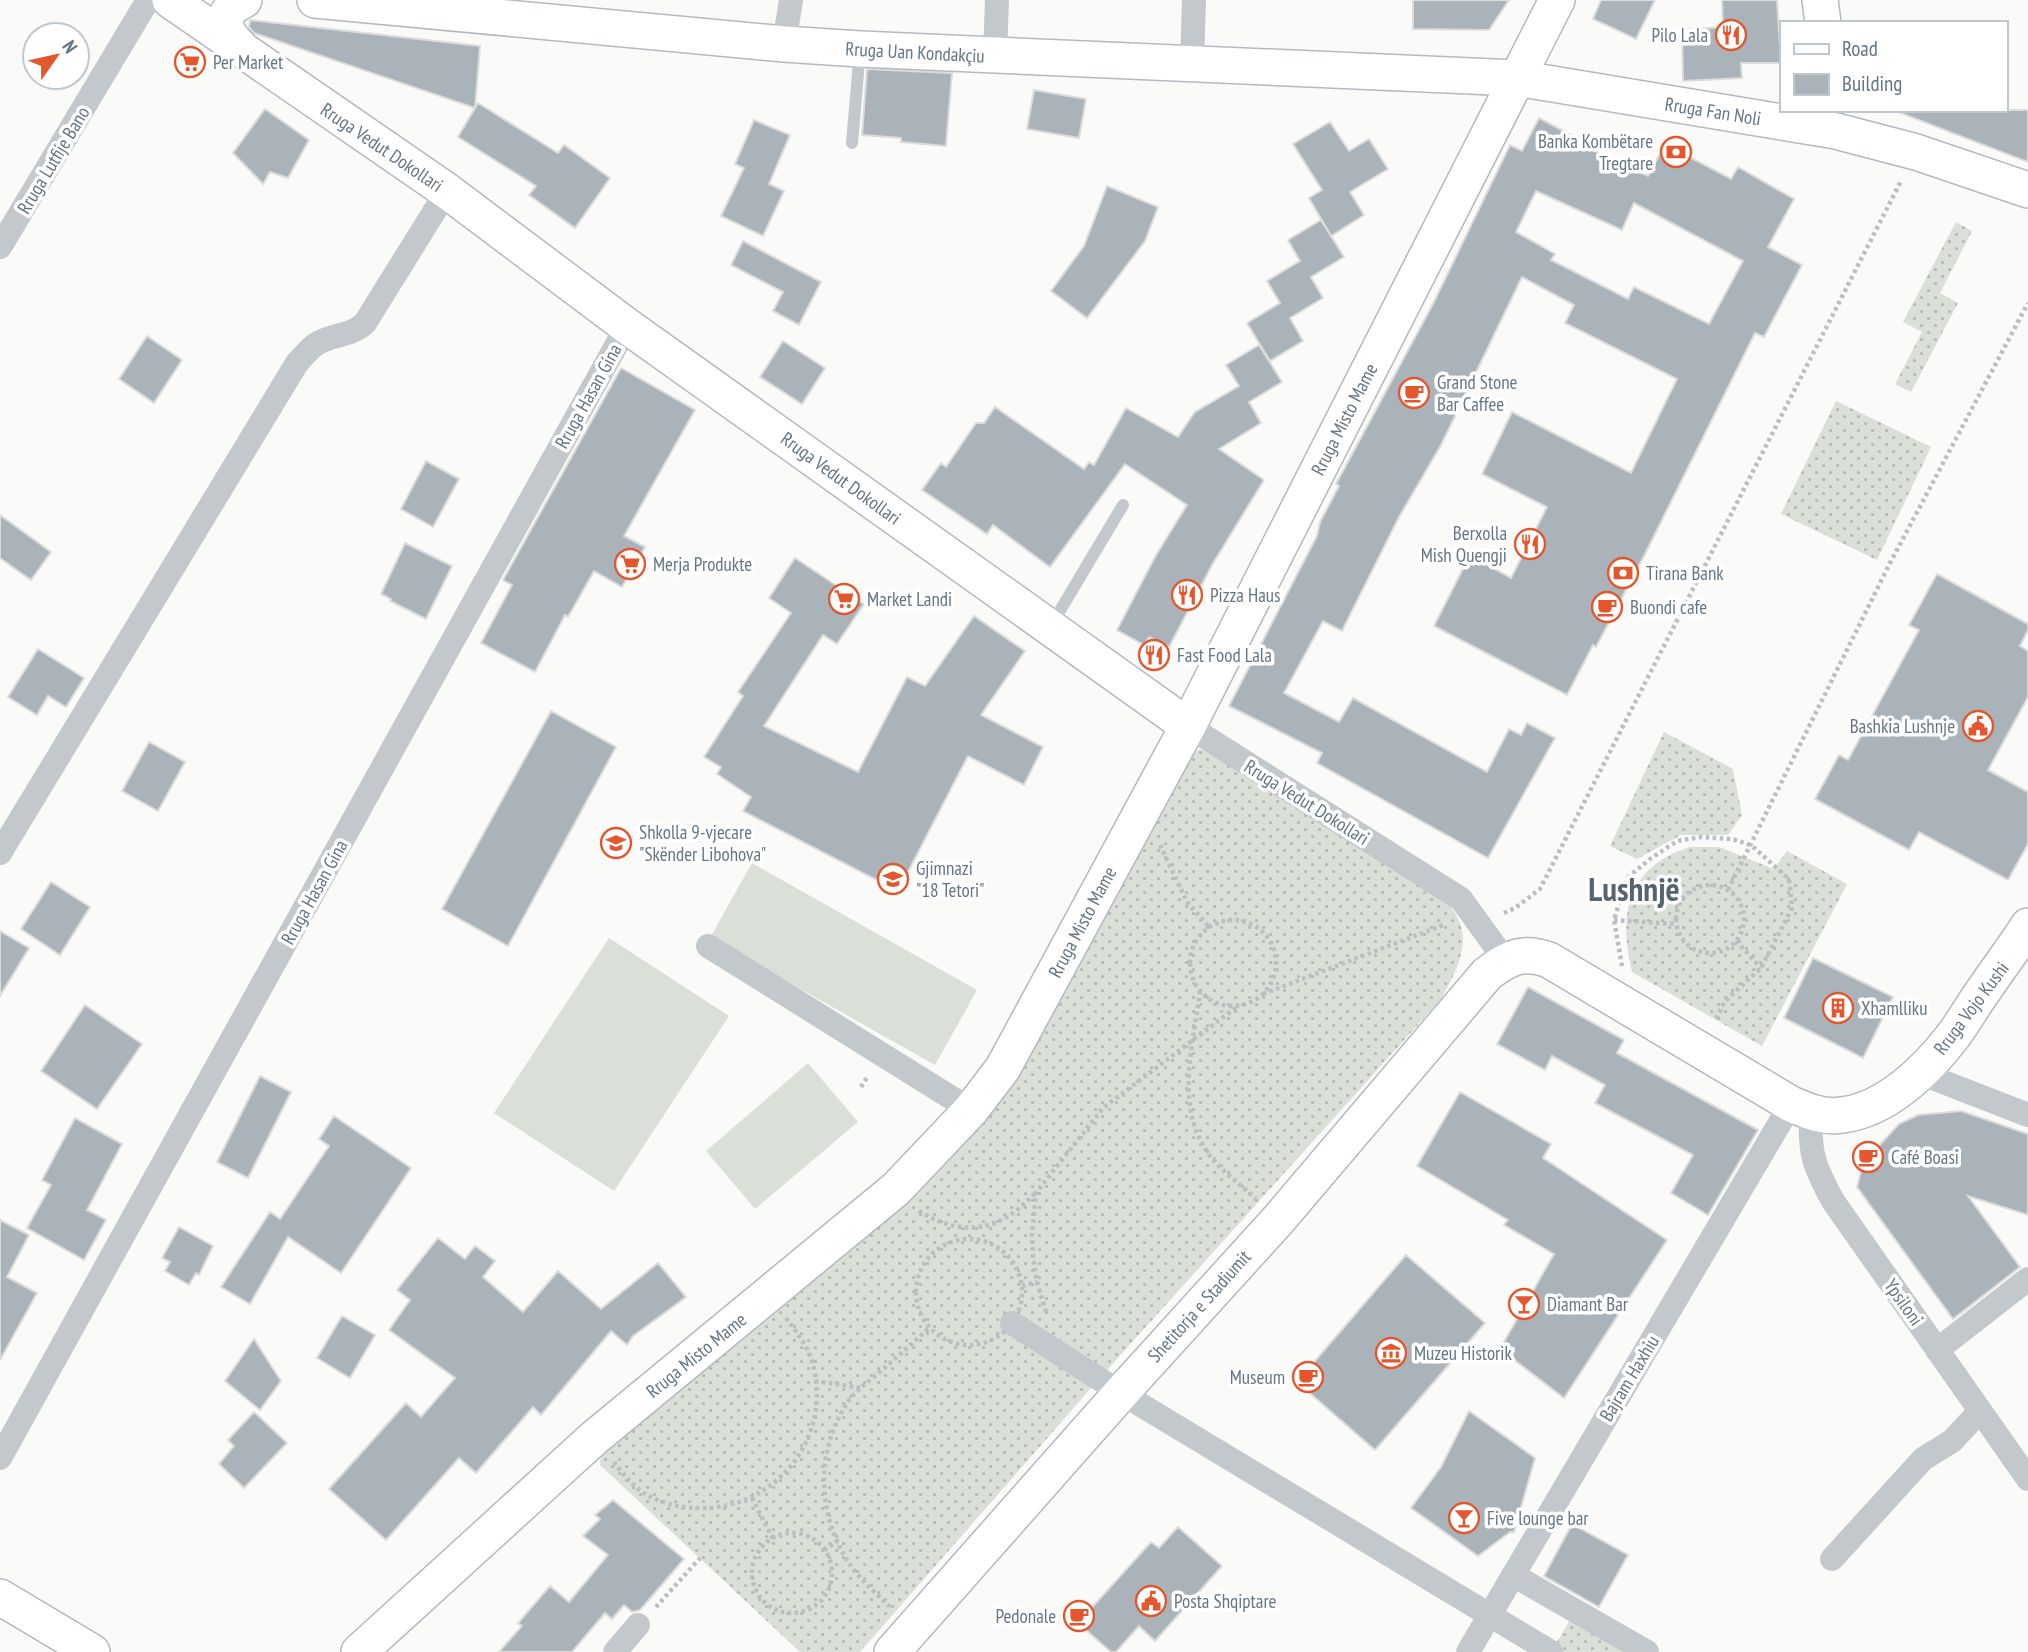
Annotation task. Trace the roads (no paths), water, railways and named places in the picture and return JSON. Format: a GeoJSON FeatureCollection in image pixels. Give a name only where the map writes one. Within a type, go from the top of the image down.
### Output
{"type":"FeatureCollection","features":[{"type":"Feature","properties":{"kind":"main road","name":"Rruga Vedut Dokollari"},"geometry":{"type":"LineString","coordinates":[[170,0],[447,191],[627,326],[1188,726]]}},
{"type":"Feature","properties":{"kind":"main road"},"geometry":{"type":"LineString","coordinates":[[241,48],[229,34],[226,17],[230,8],[244,0]]}},
{"type":"Feature","properties":{"kind":"main road","name":"Rruga Uan Kondakçiu"},"geometry":{"type":"LineString","coordinates":[[315,0],[860,49],[1516,78]]}},
{"type":"Feature","properties":{"kind":"main road","name":"Rruga Misto Mame"},"geometry":{"type":"LineString","coordinates":[[359,1652],[594,1438],[896,1189],[971,1110],[1003,1068],[1188,726],[1557,0]]}},
{"type":"Feature","properties":{"kind":"main road"},"geometry":{"type":"LineString","coordinates":[[1820,0],[1823,21]]}},
{"type":"Feature","properties":{"kind":"main road","name":"Rruga Fan Noli"},"geometry":{"type":"LineString","coordinates":[[1516,78],[1835,121],[2028,190]]}},
{"type":"Feature","properties":{"kind":"main road","name":"Rruga Vojo Kushi"},"geometry":{"type":"LineString","coordinates":[[1801,1109],[1841,1116],[1869,1109],[1920,1073],[1952,1037],[2028,926]]}},
{"type":"Feature","properties":{"kind":"main road"},"geometry":{"type":"LineString","coordinates":[[1505,960],[1521,955],[1536,955],[1549,960],[1801,1109]]}},
{"type":"Feature","properties":{"kind":"main road","name":"Shetitorja e Stadiumit"},"geometry":{"type":"LineString","coordinates":[[902,1640],[1279,1219],[1488,974],[1505,960]]}},
{"type":"Feature","properties":{"kind":"main road"},"geometry":{"type":"LineString","coordinates":[[0,1597],[92,1652]]}},
{"type":"Feature","properties":{"kind":"street","name":"Rruga Lutfije Bano"},"geometry":{"type":"LineString","coordinates":[[0,247],[148,0]]}},
{"type":"Feature","properties":{"kind":"street"},"geometry":{"type":"LineString","coordinates":[[784,44],[791,0]]}},
{"type":"Feature","properties":{"kind":"street"},"geometry":{"type":"LineString","coordinates":[[995,55],[997,0]]}},
{"type":"Feature","properties":{"kind":"street"},"geometry":{"type":"LineString","coordinates":[[1192,64],[1194,0]]}},
{"type":"Feature","properties":{"kind":"street"},"geometry":{"type":"LineString","coordinates":[[0,853],[297,363],[315,344],[355,333],[365,323],[447,191]]}},
{"type":"Feature","properties":{"kind":"street","name":"Rruga Hasan Gina"},"geometry":{"type":"LineString","coordinates":[[0,1458],[627,326]]}},
{"type":"Feature","properties":{"kind":"street","name":"Rruga Vedut Dokollari"},"geometry":{"type":"LineString","coordinates":[[1188,726],[1461,899],[1505,960]]}},
{"type":"Feature","properties":{"kind":"street"},"geometry":{"type":"LineString","coordinates":[[708,946],[971,1110]]}},
{"type":"Feature","properties":{"kind":"street"},"geometry":{"type":"LineString","coordinates":[[1920,1073],[2028,1115]]}},
{"type":"Feature","properties":{"kind":"street","name":"Ypsiloni"},"geometry":{"type":"LineString","coordinates":[[1801,1109],[1810,1135],[1815,1167],[1833,1201],[2028,1479]]}},
{"type":"Feature","properties":{"kind":"street","name":"Bajram Haxhiu"},"geometry":{"type":"LineString","coordinates":[[1468,1652],[1801,1109]]}},
{"type":"Feature","properties":{"kind":"street"},"geometry":{"type":"LineString","coordinates":[[1937,1350],[2028,1279]]}},
{"type":"Feature","properties":{"kind":"street"},"geometry":{"type":"LineString","coordinates":[[1012,1323],[1121,1393],[1551,1652]]}},
{"type":"Feature","properties":{"kind":"street"},"geometry":{"type":"LineString","coordinates":[[1832,1559],[1923,1459],[1952,1441],[1980,1411]]}},
{"type":"Feature","properties":{"kind":"street"},"geometry":{"type":"LineString","coordinates":[[1513,1575],[1647,1652]]}},
{"type":"Feature","properties":{"kind":"street"},"geometry":{"type":"LineString","coordinates":[[615,1652],[638,1626]]}},
{"type":"Feature","properties":{"kind":"lane"},"geometry":{"type":"LineString","coordinates":[[852,143],[860,49]]}},
{"type":"Feature","properties":{"kind":"lane"},"geometry":{"type":"LineString","coordinates":[[1050,628],[1123,505]]}},
{"type":"Feature","properties":{"kind":"place","name":"Pilo Lala"},"geometry":{"type":"Point","coordinates":[1731,35]}},
{"type":"Feature","properties":{"kind":"place","name":"Per Market"},"geometry":{"type":"Point","coordinates":[190,62]}},
{"type":"Feature","properties":{"kind":"place","name":"Banka Kombëtare Tregtare"},"geometry":{"type":"Point","coordinates":[1676,152]}},
{"type":"Feature","properties":{"kind":"place","name":"Grand Stone Bar Caffee"},"geometry":{"type":"Point","coordinates":[1414,393]}},
{"type":"Feature","properties":{"kind":"place","name":"Berxolla Mish Quengji"},"geometry":{"type":"Point","coordinates":[1530,544]}},
{"type":"Feature","properties":{"kind":"place","name":"Merja Produkte"},"geometry":{"type":"Point","coordinates":[630,564]}},
{"type":"Feature","properties":{"kind":"place","name":"Tirana Bank"},"geometry":{"type":"Point","coordinates":[1623,573]}},
{"type":"Feature","properties":{"kind":"place","name":"Pizza Haus"},"geometry":{"type":"Point","coordinates":[1187,595]}},
{"type":"Feature","properties":{"kind":"place","name":"Market Landi"},"geometry":{"type":"Point","coordinates":[844,599]}},
{"type":"Feature","properties":{"kind":"place","name":"Buondi cafe"},"geometry":{"type":"Point","coordinates":[1607,607]}},
{"type":"Feature","properties":{"kind":"place","name":"Fast Food Lala"},"geometry":{"type":"Point","coordinates":[1154,655]}},
{"type":"Feature","properties":{"kind":"place","name":"Bashkia Lushnje"},"geometry":{"type":"Point","coordinates":[1978,726]}},
{"type":"Feature","properties":{"kind":"place","name":"Shkolla 9-vjecare \"Skënder Libohova\""},"geometry":{"type":"Point","coordinates":[616,843]}},
{"type":"Feature","properties":{"kind":"place","name":"Gjimnazi \"18 Tetori\""},"geometry":{"type":"Point","coordinates":[893,879]}},
{"type":"Feature","properties":{"kind":"place","name":"Xhamlliku"},"geometry":{"type":"Point","coordinates":[1838,1008]}},
{"type":"Feature","properties":{"kind":"place","name":"Café Boasi"},"geometry":{"type":"Point","coordinates":[1868,1157]}},
{"type":"Feature","properties":{"kind":"place","name":"Diamant Bar"},"geometry":{"type":"Point","coordinates":[1524,1304]}},
{"type":"Feature","properties":{"kind":"place","name":"Muzeu Historik"},"geometry":{"type":"Point","coordinates":[1391,1353]}},
{"type":"Feature","properties":{"kind":"place","name":"Museum"},"geometry":{"type":"Point","coordinates":[1308,1377]}},
{"type":"Feature","properties":{"kind":"place","name":"Five lounge bar"},"geometry":{"type":"Point","coordinates":[1464,1518]}},
{"type":"Feature","properties":{"kind":"place","name":"Posta Shqiptare"},"geometry":{"type":"Point","coordinates":[1151,1601]}},
{"type":"Feature","properties":{"kind":"place","name":"Pedonale"},"geometry":{"type":"Point","coordinates":[1079,1616]}},
{"type":"Feature","properties":{"kind":"district","name":"Lushnjë"},"geometry":{"type":"Point","coordinates":[1634,888]}}]}
